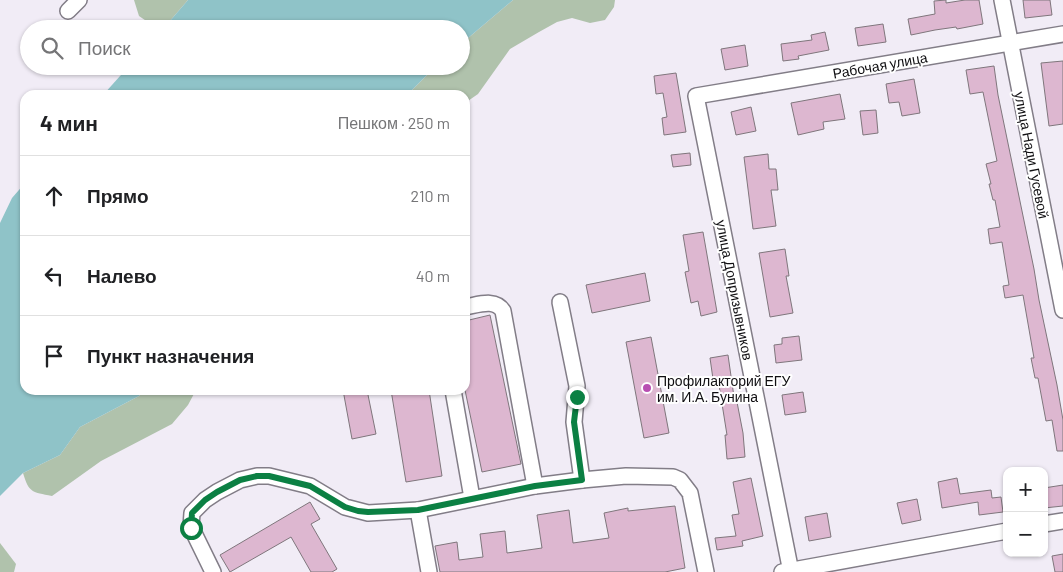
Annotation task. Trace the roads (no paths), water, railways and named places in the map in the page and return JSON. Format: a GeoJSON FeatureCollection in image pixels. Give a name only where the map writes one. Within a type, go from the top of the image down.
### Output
{"type":"FeatureCollection","features":[{"type":"Feature","properties":{"kind":"street"},"geometry":{"type":"LineString","coordinates":[[68,11],[78,0]]}},
{"type":"Feature","properties":{"kind":"street","name":"улица Нади Гусевой"},"geometry":{"type":"LineString","coordinates":[[1002,0],[1063,310]]}},
{"type":"Feature","properties":{"kind":"street","name":"Рабочая улица"},"geometry":{"type":"LineString","coordinates":[[696,96],[1063,34]]}},
{"type":"Feature","properties":{"kind":"street","name":"улица Допризывников"},"geometry":{"type":"LineString","coordinates":[[696,96],[788,572]]}},
{"type":"Feature","properties":{"kind":"street"},"geometry":{"type":"LineString","coordinates":[[560,302],[577,386],[574,422],[582,480]]}},
{"type":"Feature","properties":{"kind":"street"},"geometry":{"type":"LineString","coordinates":[[470,306],[493,303],[503,311],[535,486]]}},
{"type":"Feature","properties":{"kind":"street"},"geometry":{"type":"LineString","coordinates":[[454,395],[472,498]]}},
{"type":"Feature","properties":{"kind":"street"},"geometry":{"type":"LineString","coordinates":[[213,572],[191,528],[192,513],[205,500],[240,480],[257,476],[269,476],[310,486],[345,507],[368,512],[418,510],[535,486],[626,476],[673,477],[680,480],[690,493],[706,572]]}},
{"type":"Feature","properties":{"kind":"street"},"geometry":{"type":"LineString","coordinates":[[418,510],[428,572]]}},
{"type":"Feature","properties":{"kind":"street"},"geometry":{"type":"LineString","coordinates":[[1048,523],[1063,521]]}},
{"type":"Feature","properties":{"kind":"street"},"geometry":{"type":"LineString","coordinates":[[788,572],[1003,532]]}},
{"type":"Feature","properties":{"kind":"water"},"geometry":{"type":"Polygon","coordinates":[[[188,0],[513,0],[470,36],[470,20],[171,20],[188,0]]]}},
{"type":"Feature","properties":{"kind":"water"},"geometry":{"type":"Polygon","coordinates":[[[121,75],[427,75],[412,90],[107,90],[121,75]]]}},
{"type":"Feature","properties":{"kind":"water"},"geometry":{"type":"Polygon","coordinates":[[[20,189],[20,395],[140,395],[80,427],[60,455],[23,473],[0,496],[0,223],[12,198],[20,189]]]}},
{"type":"Feature","properties":{"kind":"place","name":"Профилакторий ЕГУ им. И.А. Бунина"},"geometry":{"type":"Point","coordinates":[647,388]}}]}
